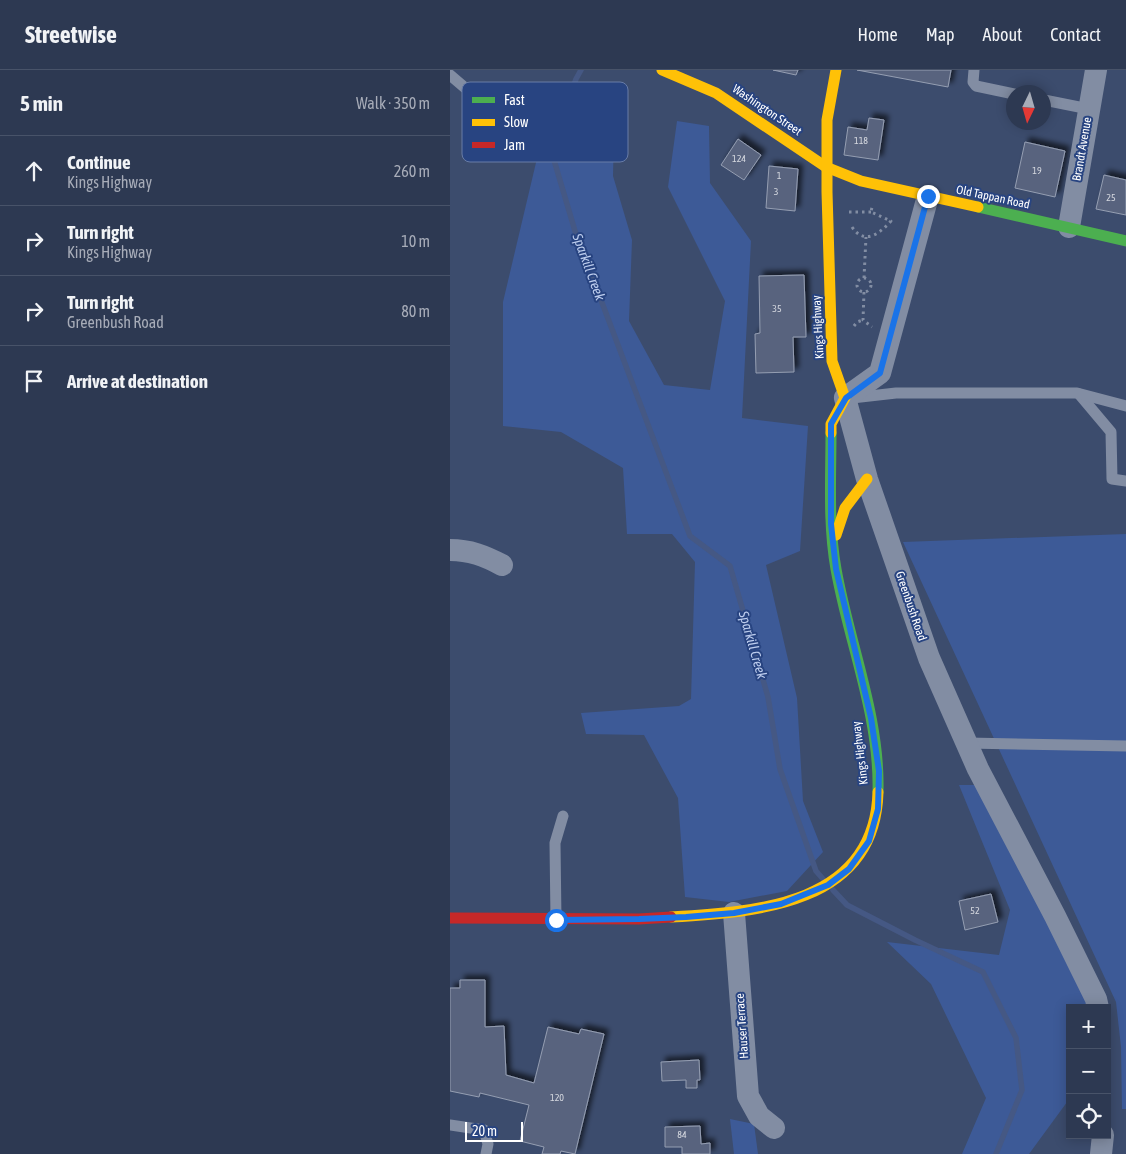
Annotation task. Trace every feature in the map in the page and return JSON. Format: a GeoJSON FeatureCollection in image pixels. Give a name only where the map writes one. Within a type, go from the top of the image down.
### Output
{"type":"FeatureCollection","features":[{"type":"Feature","properties":{"kind":"street","name":"Washington Street"},"geometry":{"type":"LineString","coordinates":[[662,70],[716,93],[826,167]]}},
{"type":"Feature","properties":{"kind":"street","name":"Kings Highway"},"geometry":{"type":"LineString","coordinates":[[450,918],[639,919],[734,913],[781,904],[828,885],[849,869],[869,841],[878,809],[879,771],[871,718],[836,569],[831,524],[831,424],[846,398],[832,361],[826,167],[827,120],[836,70]]}},
{"type":"Feature","properties":{"kind":"street","name":"Brandt Avenue"},"geometry":{"type":"LineString","coordinates":[[1068,227],[1096,70]]}},
{"type":"Feature","properties":{"kind":"street","name":"Old Tappan Road"},"geometry":{"type":"LineString","coordinates":[[826,167],[861,181],[1126,241]]}},
{"type":"Feature","properties":{"kind":"street"},"geometry":{"type":"LineString","coordinates":[[846,398],[880,373],[928,196]]}},
{"type":"Feature","properties":{"kind":"street","name":"Greenbush Road"},"geometry":{"type":"LineString","coordinates":[[846,398],[867,479],[929,658],[978,769],[1055,916],[1097,1004]]}},
{"type":"Feature","properties":{"kind":"street"},"geometry":{"type":"LineString","coordinates":[[833,544],[845,508],[867,479]]}},
{"type":"Feature","properties":{"kind":"street"},"geometry":{"type":"LineString","coordinates":[[450,550],[480,554],[502,565]]}},
{"type":"Feature","properties":{"kind":"street","name":"Hauser Terrace"},"geometry":{"type":"LineString","coordinates":[[734,913],[748,1096],[758,1116],[774,1128]]}},
{"type":"Feature","properties":{"kind":"street"},"geometry":{"type":"LineString","coordinates":[[1101,1154],[1103,1139]]}},
{"type":"Feature","properties":{"kind":"lane"},"geometry":{"type":"LineString","coordinates":[[974,70],[973,82],[976,86],[1006,92]]}},
{"type":"Feature","properties":{"kind":"lane"},"geometry":{"type":"LineString","coordinates":[[450,75],[462,85]]}},
{"type":"Feature","properties":{"kind":"lane"},"geometry":{"type":"LineString","coordinates":[[1051,101],[1089,109]]}},
{"type":"Feature","properties":{"kind":"lane"},"geometry":{"type":"LineString","coordinates":[[846,398],[896,393],[1079,394],[1126,406]]}},
{"type":"Feature","properties":{"kind":"lane"},"geometry":{"type":"LineString","coordinates":[[1079,394],[1112,432],[1112,480],[1126,481]]}},
{"type":"Feature","properties":{"kind":"lane"},"geometry":{"type":"LineString","coordinates":[[967,743],[1126,746]]}},
{"type":"Feature","properties":{"kind":"lane"},"geometry":{"type":"LineString","coordinates":[[556,920],[555,843],[563,816]]}},
{"type":"Feature","properties":{"kind":"lane"},"geometry":{"type":"LineString","coordinates":[[450,1125],[484,1130],[488,1144],[486,1154]]}},
{"type":"Feature","properties":{"kind":"path"},"geometry":{"type":"LineString","coordinates":[[866,203],[872,204],[871,212]]}},
{"type":"Feature","properties":{"kind":"path"},"geometry":{"type":"LineString","coordinates":[[848,212],[871,212],[891,221],[883,230],[866,237],[864,278]]}},
{"type":"Feature","properties":{"kind":"path"},"geometry":{"type":"LineString","coordinates":[[864,278],[869,280],[871,284],[870,289],[864,292],[860,291],[857,286],[860,280],[864,278]]}},
{"type":"Feature","properties":{"kind":"shaded area"},"geometry":{"type":"Polygon","coordinates":[[[677,121],[709,126],[710,183],[751,241],[742,418],[808,426],[800,551],[766,565],[797,698],[803,801],[823,852],[787,891],[729,902],[685,897],[678,798],[644,735],[586,734],[581,713],[679,706],[691,699],[695,562],[672,534],[627,534],[623,468],[561,432],[503,426],[503,302],[536,162],[613,162],[613,176],[632,240],[629,321],[664,385],[710,390],[725,301],[668,187],[677,121]]]}},
{"type":"Feature","properties":{"kind":"shaded area"},"geometry":{"type":"Polygon","coordinates":[[[1126,534],[1126,1109],[1122,1109],[1121,1047],[1116,1002],[903,542],[1126,534]]]}},
{"type":"Feature","properties":{"kind":"shaded area"},"geometry":{"type":"Polygon","coordinates":[[[959,785],[979,785],[1085,997],[1086,1004],[1066,1004],[1066,1103],[1029,1154],[962,1154],[986,1098],[931,984],[887,942],[999,955],[1010,910],[959,785]]]}},
{"type":"Feature","properties":{"kind":"shaded area"},"geometry":{"type":"Polygon","coordinates":[[[730,1119],[754,1124],[758,1154],[734,1154],[730,1119]]]}},
{"type":"Feature","properties":{"kind":"building"},"geometry":{"type":"Polygon","coordinates":[[[773,70],[798,70],[796,75],[773,70]]]}},
{"type":"Feature","properties":{"kind":"building"},"geometry":{"type":"Polygon","coordinates":[[[857,70],[951,70],[948,87],[857,70]]]}},
{"type":"Feature","properties":{"kind":"building"},"geometry":{"type":"Polygon","coordinates":[[[869,118],[884,120],[878,160],[844,155],[848,127],[867,130],[869,118]]]}},
{"type":"Feature","properties":{"kind":"building"},"geometry":{"type":"Polygon","coordinates":[[[738,139],[761,155],[744,180],[721,165],[738,139]]]}},
{"type":"Feature","properties":{"kind":"building"},"geometry":{"type":"Polygon","coordinates":[[[1025,142],[1065,151],[1055,197],[1015,188],[1025,142]]]}},
{"type":"Feature","properties":{"kind":"building"},"geometry":{"type":"Polygon","coordinates":[[[769,166],[798,169],[795,211],[766,208],[769,166]]]}},
{"type":"Feature","properties":{"kind":"building"},"geometry":{"type":"Polygon","coordinates":[[[1104,175],[1126,180],[1126,215],[1096,209],[1104,175]]]}},
{"type":"Feature","properties":{"kind":"building"},"geometry":{"type":"Polygon","coordinates":[[[804,275],[806,337],[793,337],[794,372],[756,373],[755,334],[760,333],[759,276],[804,275]]]}},
{"type":"Feature","properties":{"kind":"building"},"geometry":{"type":"Polygon","coordinates":[[[991,894],[998,922],[965,930],[959,901],[991,894]]]}},
{"type":"Feature","properties":{"kind":"building"},"geometry":{"type":"Polygon","coordinates":[[[460,980],[485,980],[485,1027],[504,1026],[506,1075],[534,1083],[548,1027],[579,1034],[581,1029],[604,1034],[575,1154],[561,1151],[560,1154],[542,1154],[544,1147],[520,1141],[529,1105],[480,1093],[479,1097],[450,1091],[450,988],[460,988],[460,980]]]}},
{"type":"Feature","properties":{"kind":"building"},"geometry":{"type":"Polygon","coordinates":[[[699,1060],[700,1080],[697,1080],[697,1088],[686,1088],[686,1080],[662,1081],[661,1062],[699,1060]]]}},
{"type":"Feature","properties":{"kind":"building"},"geometry":{"type":"Polygon","coordinates":[[[700,1126],[701,1144],[710,1143],[710,1154],[682,1154],[682,1147],[665,1147],[665,1127],[700,1126]]]}},
{"type":"Feature","properties":{"kind":"waterway","name":"Sparkill Creek"},"geometry":{"type":"LineString","coordinates":[[575,82],[581,70]]}},
{"type":"Feature","properties":{"kind":"waterway","name":"Sparkill Creek"},"geometry":{"type":"LineString","coordinates":[[555,162],[575,231],[690,536],[730,566],[768,697],[780,769],[816,871],[823,879]]}},
{"type":"Feature","properties":{"kind":"waterway","name":"Sparkill Creek"},"geometry":{"type":"LineString","coordinates":[[833,890],[847,905],[983,972],[1016,1038],[1022,1090],[996,1154]]}},
{"type":"Feature","properties":{"kind":"traffic: fast"},"geometry":{"type":"LineString","coordinates":[[978,207],[1126,241]]}},
{"type":"Feature","properties":{"kind":"traffic: fast"},"geometry":{"type":"LineString","coordinates":[[831,433],[833,552],[869,708],[874,736],[878,792]]}},
{"type":"Feature","properties":{"kind":"traffic: slow"},"geometry":{"type":"LineString","coordinates":[[662,70],[716,93],[826,167],[861,181],[978,207]]}},
{"type":"Feature","properties":{"kind":"traffic: slow"},"geometry":{"type":"LineString","coordinates":[[831,433],[831,424],[845,398],[832,361],[827,192],[827,120],[836,70]]}},
{"type":"Feature","properties":{"kind":"traffic: slow"},"geometry":{"type":"LineString","coordinates":[[836,535],[845,508],[867,479]]}},
{"type":"Feature","properties":{"kind":"traffic: slow"},"geometry":{"type":"LineString","coordinates":[[671,917],[739,911],[773,905],[806,895],[834,880],[856,858],[872,830],[878,792]]}},
{"type":"Feature","properties":{"kind":"traffic: jam"},"geometry":{"type":"LineString","coordinates":[[450,918],[639,919],[671,917]]}},
{"type":"Feature","properties":{"kind":"route"},"geometry":{"type":"LineString","coordinates":[[556,920],[686,917],[734,913],[781,904],[828,885],[849,869],[869,841],[878,809],[879,771],[871,718],[836,569],[831,524],[831,424],[846,398],[880,373],[928,196]]}}]}
